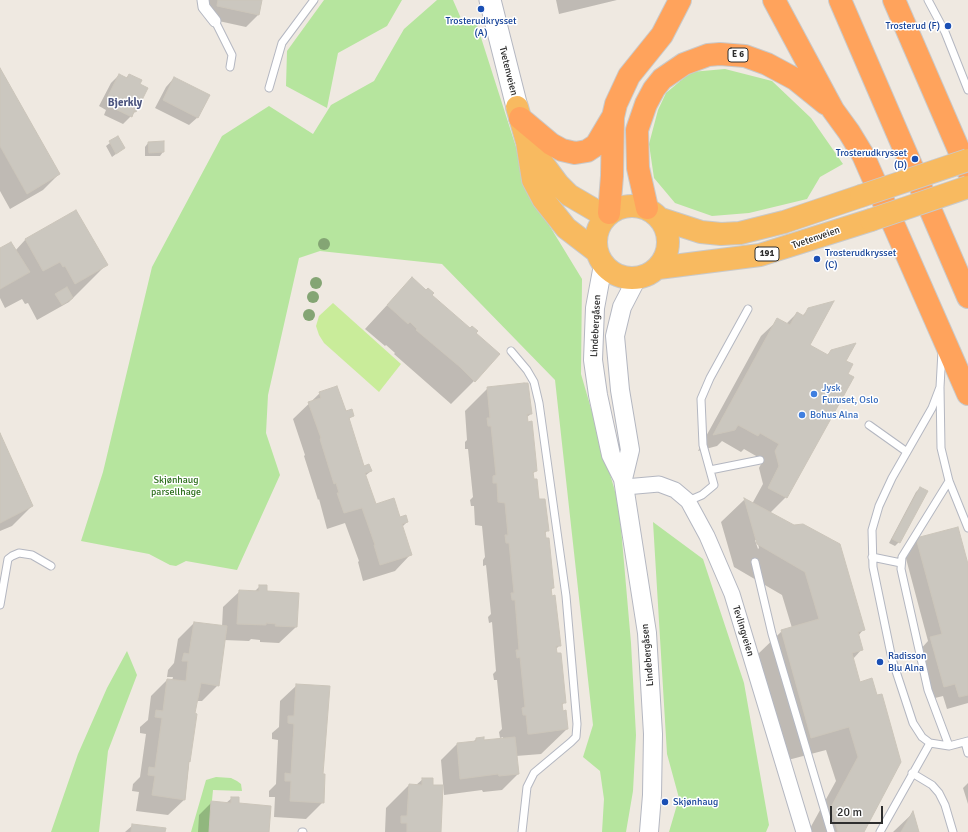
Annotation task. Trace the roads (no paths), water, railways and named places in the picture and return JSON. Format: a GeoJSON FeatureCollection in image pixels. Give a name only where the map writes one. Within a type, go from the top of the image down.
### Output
{"type":"FeatureCollection","features":[{"type":"Feature","properties":{"kind":"highway"},"geometry":{"type":"LineString","coordinates":[[607,215],[612,176],[610,127],[620,95],[629,76],[662,34],[680,0]]}},
{"type":"Feature","properties":{"kind":"highway","name":"E 6"},"geometry":{"type":"LineString","coordinates":[[774,0],[833,110],[863,155],[968,394]]}},
{"type":"Feature","properties":{"kind":"highway"},"geometry":{"type":"LineString","coordinates":[[840,0],[968,297]]}},
{"type":"Feature","properties":{"kind":"highway"},"geometry":{"type":"LineString","coordinates":[[894,0],[968,171]]}},
{"type":"Feature","properties":{"kind":"highway","name":"E 6"},"geometry":{"type":"LineString","coordinates":[[654,214],[638,168],[637,130],[646,104],[662,79],[684,64],[708,55],[733,54],[756,59],[777,69],[801,84],[833,110]]}},
{"type":"Feature","properties":{"kind":"highway"},"geometry":{"type":"LineString","coordinates":[[519,113],[551,144],[569,152],[587,150],[596,145],[610,127]]}},
{"type":"Feature","properties":{"kind":"highway","name":"Tvetenveien"},"geometry":{"type":"LineString","coordinates":[[519,113],[527,142],[533,180],[543,199],[566,228],[619,276],[637,278],[648,275],[658,268],[760,255],[871,220],[968,187]]}},
{"type":"Feature","properties":{"kind":"highway","name":"Tvetenveien"},"geometry":{"type":"LineString","coordinates":[[527,142],[568,195],[607,215]]}},
{"type":"Feature","properties":{"kind":"highway"},"geometry":{"type":"LineString","coordinates":[[600,258],[595,239],[598,227],[607,215],[627,206],[637,206],[701,232],[721,234],[740,233],[784,222],[968,160]]}},
{"type":"Feature","properties":{"kind":"highway"},"geometry":{"type":"LineString","coordinates":[[654,214],[668,235],[667,252],[658,268]]}},
{"type":"Feature","properties":{"kind":"main road","name":"Tvetenveien"},"geometry":{"type":"LineString","coordinates":[[490,0],[519,113]]}},
{"type":"Feature","properties":{"kind":"street"},"geometry":{"type":"LineString","coordinates":[[203,0],[204,7],[215,21]]}},
{"type":"Feature","properties":{"kind":"street","name":"Lindebergåsen"},"geometry":{"type":"LineString","coordinates":[[600,258],[595,308],[593,360],[598,395],[611,455],[624,483],[642,594],[650,667],[653,768],[649,832]]}},
{"type":"Feature","properties":{"kind":"street","name":"Lindebergåsen"},"geometry":{"type":"LineString","coordinates":[[624,483],[630,450],[620,390],[614,336],[622,307],[637,278]]}},
{"type":"Feature","properties":{"kind":"street","name":"Tevlingveien"},"geometry":{"type":"LineString","coordinates":[[624,483],[659,484],[675,490],[688,502],[707,536],[732,594],[804,832]]}},
{"type":"Feature","properties":{"kind":"lane"},"geometry":{"type":"LineString","coordinates":[[269,88],[282,43],[314,0]]}},
{"type":"Feature","properties":{"kind":"lane"},"geometry":{"type":"LineString","coordinates":[[928,0],[945,32],[968,90]]}},
{"type":"Feature","properties":{"kind":"lane"},"geometry":{"type":"LineString","coordinates":[[215,21],[232,55],[230,67]]}},
{"type":"Feature","properties":{"kind":"lane"},"geometry":{"type":"LineString","coordinates":[[688,502],[702,495],[714,485],[703,446],[701,399],[710,378],[748,309]]}},
{"type":"Feature","properties":{"kind":"lane"},"geometry":{"type":"LineString","coordinates":[[943,335],[940,388],[941,448],[949,481],[968,528]]}},
{"type":"Feature","properties":{"kind":"lane"},"geometry":{"type":"LineString","coordinates":[[511,351],[527,370],[534,382],[539,403],[566,596],[577,724],[576,737],[534,773],[530,780],[527,787],[522,832]]}},
{"type":"Feature","properties":{"kind":"lane"},"geometry":{"type":"LineString","coordinates":[[940,388],[932,408],[879,506],[872,530],[872,557],[883,624],[892,659],[913,722],[922,737],[930,743],[949,746],[967,741],[968,752]]}},
{"type":"Feature","properties":{"kind":"lane"},"geometry":{"type":"LineString","coordinates":[[869,425],[907,452]]}},
{"type":"Feature","properties":{"kind":"lane"},"geometry":{"type":"LineString","coordinates":[[710,470],[760,460]]}},
{"type":"Feature","properties":{"kind":"lane"},"geometry":{"type":"LineString","coordinates":[[949,481],[902,557],[901,563],[901,569],[928,690],[949,746]]}},
{"type":"Feature","properties":{"kind":"lane"},"geometry":{"type":"LineString","coordinates":[[0,605],[8,559],[19,553],[32,555],[51,566]]}},
{"type":"Feature","properties":{"kind":"lane"},"geometry":{"type":"LineString","coordinates":[[872,557],[901,563]]}},
{"type":"Feature","properties":{"kind":"lane"},"geometry":{"type":"LineString","coordinates":[[755,562],[772,634],[831,832]]}},
{"type":"Feature","properties":{"kind":"lane"},"geometry":{"type":"LineString","coordinates":[[880,832],[930,743]]}},
{"type":"Feature","properties":{"kind":"lane"},"geometry":{"type":"LineString","coordinates":[[912,773],[932,786],[939,793],[945,805],[953,832]]}},
{"type":"Feature","properties":{"kind":"place","name":"Trosterudkrysset (A)"},"geometry":{"type":"Point","coordinates":[481,9]}},
{"type":"Feature","properties":{"kind":"place","name":"Trosterud (F)"},"geometry":{"type":"Point","coordinates":[948,26]}},
{"type":"Feature","properties":{"kind":"place","name":"Trosterudkrysset (D)"},"geometry":{"type":"Point","coordinates":[915,159]}},
{"type":"Feature","properties":{"kind":"place","name":"Trosterudkrysset (C)"},"geometry":{"type":"Point","coordinates":[817,259]}},
{"type":"Feature","properties":{"kind":"place","name":"Jysk Furuset, Oslo"},"geometry":{"type":"Point","coordinates":[814,394]}},
{"type":"Feature","properties":{"kind":"place","name":"Bohus Alna"},"geometry":{"type":"Point","coordinates":[802,415]}},
{"type":"Feature","properties":{"kind":"place","name":"Radisson Blu Alna"},"geometry":{"type":"Point","coordinates":[880,662]}},
{"type":"Feature","properties":{"kind":"place","name":"Skjønhaug"},"geometry":{"type":"Point","coordinates":[665,802]}},
{"type":"Feature","properties":{"kind":"district","name":"Bjerkly"},"geometry":{"type":"Point","coordinates":[125,103]}},
{"type":"Feature","properties":{"kind":"park label","name":"Skjønhaug parsellhage"},"geometry":{"type":"Point","coordinates":[176,486]}}]}
